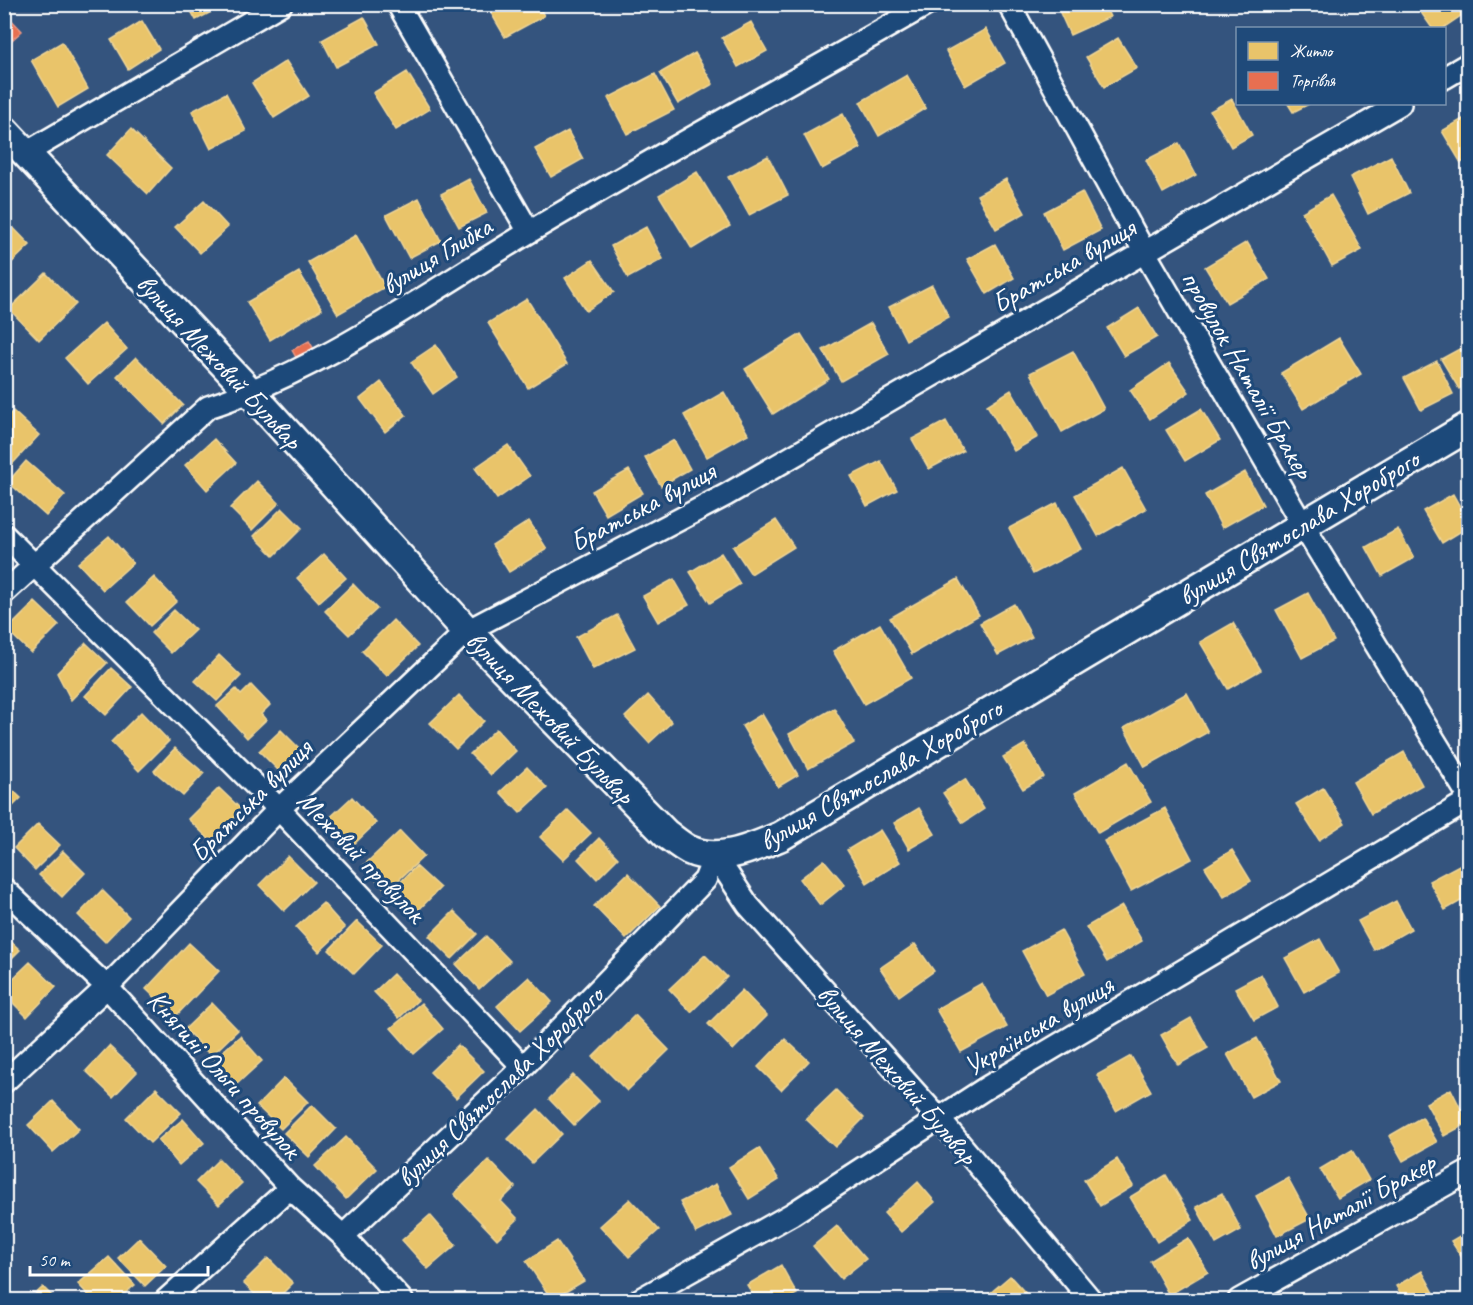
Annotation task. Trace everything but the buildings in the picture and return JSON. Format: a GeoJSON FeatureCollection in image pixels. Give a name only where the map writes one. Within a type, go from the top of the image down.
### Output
{"type":"FeatureCollection","features":[{"type":"Feature","properties":{"kind":"street"},"geometry":{"type":"LineString","coordinates":[[26,153],[281,4]]}},
{"type":"Feature","properties":{"kind":"street"},"geometry":{"type":"LineString","coordinates":[[398,4],[529,232]]}},
{"type":"Feature","properties":{"kind":"street","name":"вулиця Глибка"},"geometry":{"type":"LineString","coordinates":[[4,593],[208,407],[251,393],[298,372],[529,232],[928,4]]}},
{"type":"Feature","properties":{"kind":"street","name":"провулок Наталії Бракер"},"geometry":{"type":"LineString","coordinates":[[1009,4],[1144,251],[1302,524],[1468,795]]}},
{"type":"Feature","properties":{"kind":"street"},"geometry":{"type":"LineString","coordinates":[[1446,77],[1468,64]]}},
{"type":"Feature","properties":{"kind":"street","name":"Братська вулиця"},"geometry":{"type":"LineString","coordinates":[[4,1082],[107,987],[279,809],[467,631],[726,495],[1398,105]]}},
{"type":"Feature","properties":{"kind":"street","name":"вулиця Межовий Бульвар"},"geometry":{"type":"LineString","coordinates":[[4,130],[251,393],[467,631],[666,834],[690,850],[715,855],[748,905],[940,1120],[1091,1300]]}},
{"type":"Feature","properties":{"kind":"street","name":"вулиця Святослава Хороброго"},"geometry":{"type":"LineString","coordinates":[[343,1236],[523,1067],[705,880],[715,855],[747,850],[781,836],[1468,427]]}},
{"type":"Feature","properties":{"kind":"street","name":"Межовий провулок"},"geometry":{"type":"LineString","coordinates":[[4,535],[279,809],[523,1067]]}},
{"type":"Feature","properties":{"kind":"street","name":"Українська вулиця"},"geometry":{"type":"LineString","coordinates":[[639,1300],[792,1214],[986,1088],[1468,801]]}},
{"type":"Feature","properties":{"kind":"street","name":"Княгині Ольги провулок"},"geometry":{"type":"LineString","coordinates":[[4,889],[107,987],[290,1188],[343,1236],[402,1300]]}},
{"type":"Feature","properties":{"kind":"street","name":"вулиця Наталії Бракер"},"geometry":{"type":"LineString","coordinates":[[1239,1300],[1468,1172]]}},
{"type":"Feature","properties":{"kind":"street"},"geometry":{"type":"LineString","coordinates":[[166,1300],[290,1188]]}}]}
